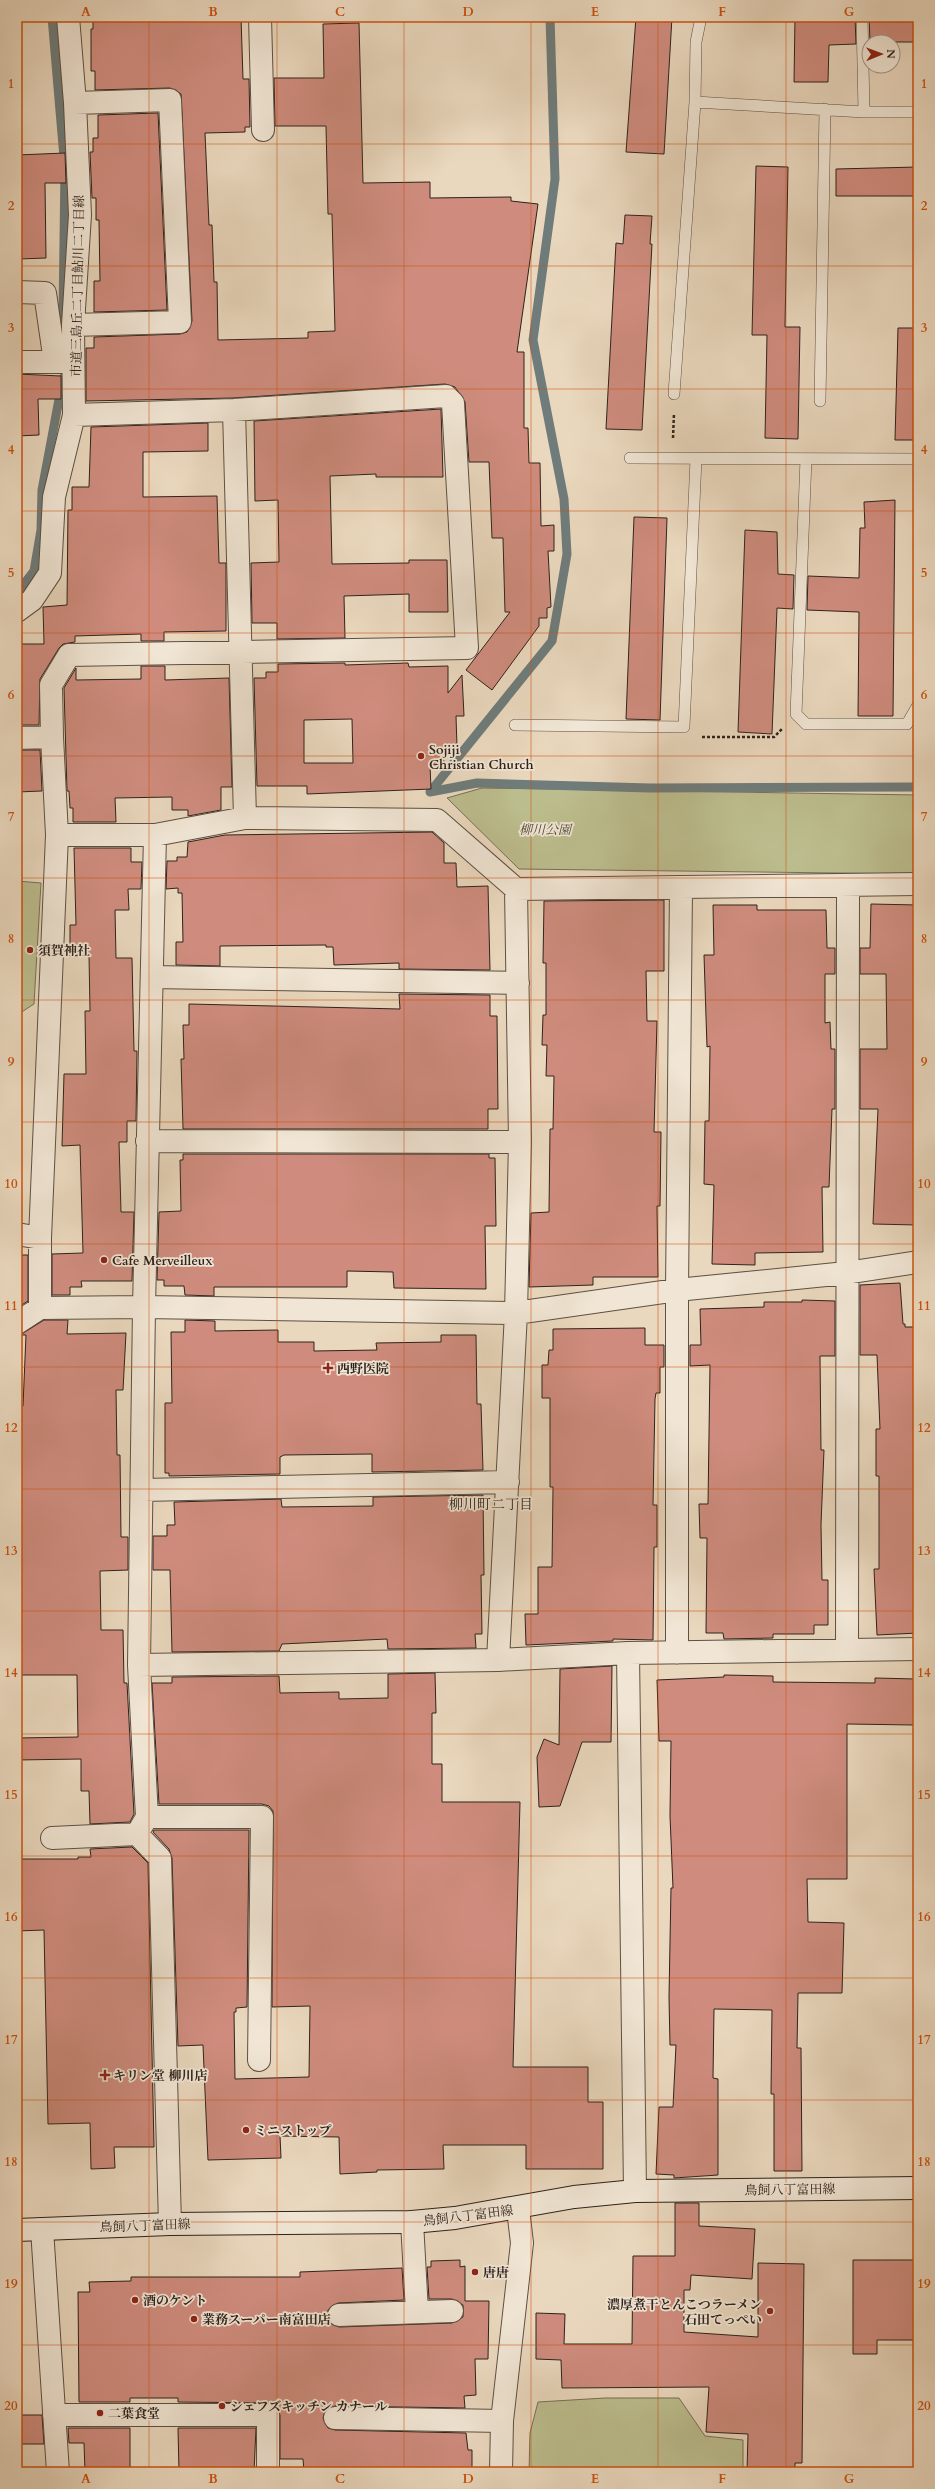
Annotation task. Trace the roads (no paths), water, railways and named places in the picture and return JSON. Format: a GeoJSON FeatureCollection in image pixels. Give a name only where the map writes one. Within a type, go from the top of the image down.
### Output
{"type":"FeatureCollection","features":[{"type":"Feature","properties":{"kind":"street","name":"市道三島丘二丁目鮎川二丁目線"},"geometry":{"type":"LineString","coordinates":[[17,611],[32,600],[50,573],[54,497],[74,415],[65,362],[73,325],[80,215],[75,103],[68,17]]}},
{"type":"Feature","properties":{"kind":"street"},"geometry":{"type":"LineString","coordinates":[[260,17],[263,130]]}},
{"type":"Feature","properties":{"kind":"street"},"geometry":{"type":"LineString","coordinates":[[73,325],[180,322],[170,100],[75,103]]}},
{"type":"Feature","properties":{"kind":"street"},"geometry":{"type":"LineString","coordinates":[[17,292],[45,294],[65,362],[17,362]]}},
{"type":"Feature","properties":{"kind":"street"},"geometry":{"type":"LineString","coordinates":[[40,1308],[40,1238],[57,835],[50,685],[69,655],[467,648],[454,403],[446,396],[234,410],[74,415]]}},
{"type":"Feature","properties":{"kind":"street"},"geometry":{"type":"LineString","coordinates":[[234,410],[245,818]]}},
{"type":"Feature","properties":{"kind":"street"},"geometry":{"type":"LineString","coordinates":[[17,738],[52,737]]}},
{"type":"Feature","properties":{"kind":"street"},"geometry":{"type":"LineString","coordinates":[[57,835],[155,835],[245,818],[437,820],[516,889],[918,884]]}},
{"type":"Feature","properties":{"kind":"street"},"geometry":{"type":"LineString","coordinates":[[155,835],[147,1141],[143,1490],[139,1665],[142,1826],[160,1858],[170,2224]]}},
{"type":"Feature","properties":{"kind":"street"},"geometry":{"type":"LineString","coordinates":[[847,1650],[846,1273],[848,885]]}},
{"type":"Feature","properties":{"kind":"street"},"geometry":{"type":"LineString","coordinates":[[677,1652],[677,1290],[681,887]]}},
{"type":"Feature","properties":{"kind":"street"},"geometry":{"type":"LineString","coordinates":[[498,1660],[516,1313],[520,1142],[516,889]]}},
{"type":"Feature","properties":{"kind":"street"},"geometry":{"type":"LineString","coordinates":[[152,977],[518,983]]}},
{"type":"Feature","properties":{"kind":"street"},"geometry":{"type":"LineString","coordinates":[[147,1141],[520,1142]]}},
{"type":"Feature","properties":{"kind":"street"},"geometry":{"type":"LineString","coordinates":[[17,1234],[40,1238]]}},
{"type":"Feature","properties":{"kind":"street"},"geometry":{"type":"LineString","coordinates":[[17,1323],[40,1308],[144,1307],[516,1313],[677,1290],[846,1273],[918,1262]]}},
{"type":"Feature","properties":{"kind":"street"},"geometry":{"type":"LineString","coordinates":[[143,1490],[508,1482]]}},
{"type":"Feature","properties":{"kind":"street"},"geometry":{"type":"LineString","coordinates":[[139,1665],[498,1660],[628,1653],[918,1649]]}},
{"type":"Feature","properties":{"kind":"street"},"geometry":{"type":"LineString","coordinates":[[628,1653],[635,2191]]}},
{"type":"Feature","properties":{"kind":"street"},"geometry":{"type":"LineString","coordinates":[[52,1838],[142,1826],[262,1817],[259,2060]]}},
{"type":"Feature","properties":{"kind":"street","name":"鳥飼八丁富田線"},"geometry":{"type":"LineString","coordinates":[[17,2230],[170,2224],[412,2222],[455,2218],[518,2209],[574,2197],[635,2191],[918,2188]]}},
{"type":"Feature","properties":{"kind":"street"},"geometry":{"type":"LineString","coordinates":[[501,2472],[502,2421],[522,2243],[518,2209]]}},
{"type":"Feature","properties":{"kind":"street"},"geometry":{"type":"LineString","coordinates":[[412,2222],[417,2312]]}},
{"type":"Feature","properties":{"kind":"street"},"geometry":{"type":"LineString","coordinates":[[42,2229],[58,2472]]}},
{"type":"Feature","properties":{"kind":"street"},"geometry":{"type":"LineString","coordinates":[[339,2315],[452,2312]]}},
{"type":"Feature","properties":{"kind":"street"},"geometry":{"type":"LineString","coordinates":[[54,2416],[268,2415],[268,2472]]}},
{"type":"Feature","properties":{"kind":"street"},"geometry":{"type":"LineString","coordinates":[[335,2418],[502,2421]]}},
{"type":"Feature","properties":{"kind":"lane"},"geometry":{"type":"LineString","coordinates":[[674,394],[695,102],[696,42],[701,17]]}},
{"type":"Feature","properties":{"kind":"lane"},"geometry":{"type":"LineString","coordinates":[[862,17],[864,112]]}},
{"type":"Feature","properties":{"kind":"lane"},"geometry":{"type":"LineString","coordinates":[[695,102],[864,112],[918,112]]}},
{"type":"Feature","properties":{"kind":"lane"},"geometry":{"type":"LineString","coordinates":[[820,401],[825,109]]}},
{"type":"Feature","properties":{"kind":"lane"},"geometry":{"type":"LineString","coordinates":[[630,458],[918,459]]}},
{"type":"Feature","properties":{"kind":"lane"},"geometry":{"type":"LineString","coordinates":[[515,725],[684,728],[696,458]]}},
{"type":"Feature","properties":{"kind":"lane"},"geometry":{"type":"LineString","coordinates":[[806,459],[796,714],[806,724],[907,724],[918,705]]}},
{"type":"Feature","properties":{"kind":"waterway"},"geometry":{"type":"LineString","coordinates":[[52,17],[65,169],[63,315]]}},
{"type":"Feature","properties":{"kind":"waterway"},"geometry":{"type":"LineString","coordinates":[[550,17],[555,179],[533,340],[564,499],[567,554],[552,641],[430,792],[477,783],[650,788],[918,787]]}},
{"type":"Feature","properties":{"kind":"waterway"},"geometry":{"type":"LineString","coordinates":[[17,593],[34,571],[41,530],[42,490],[63,378]]}},
{"type":"Feature","properties":{"kind":"place","name":"Sojiji Christian Church"},"geometry":{"type":"Point","coordinates":[421,756]}},
{"type":"Feature","properties":{"kind":"place","name":"須賀神社"},"geometry":{"type":"Point","coordinates":[30,950]}},
{"type":"Feature","properties":{"kind":"place","name":"Cafe Merveilleux"},"geometry":{"type":"Point","coordinates":[104,1260]}},
{"type":"Feature","properties":{"kind":"place","name":"西野医院"},"geometry":{"type":"Point","coordinates":[328,1368]}},
{"type":"Feature","properties":{"kind":"place","name":"キリン堂 柳川店"},"geometry":{"type":"Point","coordinates":[105,2075]}},
{"type":"Feature","properties":{"kind":"place","name":"ミニストップ"},"geometry":{"type":"Point","coordinates":[246,2130]}},
{"type":"Feature","properties":{"kind":"place","name":"唐唐"},"geometry":{"type":"Point","coordinates":[475,2272]}},
{"type":"Feature","properties":{"kind":"place","name":"酒のケント"},"geometry":{"type":"Point","coordinates":[135,2300]}},
{"type":"Feature","properties":{"kind":"place","name":"濃厚煮干とんこつラーメン 石田てっぺい"},"geometry":{"type":"Point","coordinates":[770,2311]}},
{"type":"Feature","properties":{"kind":"place","name":"業務スーパー南富田店"},"geometry":{"type":"Point","coordinates":[194,2319]}},
{"type":"Feature","properties":{"kind":"place","name":"シェフズキッチン カナール"},"geometry":{"type":"Point","coordinates":[222,2406]}},
{"type":"Feature","properties":{"kind":"place","name":"二葉食堂"},"geometry":{"type":"Point","coordinates":[100,2413]}},
{"type":"Feature","properties":{"kind":"district","name":"柳川町二丁目"},"geometry":{"type":"Point","coordinates":[491,1504]}},
{"type":"Feature","properties":{"kind":"park label","name":"柳川公園"},"geometry":{"type":"Point","coordinates":[545,829]}}]}
